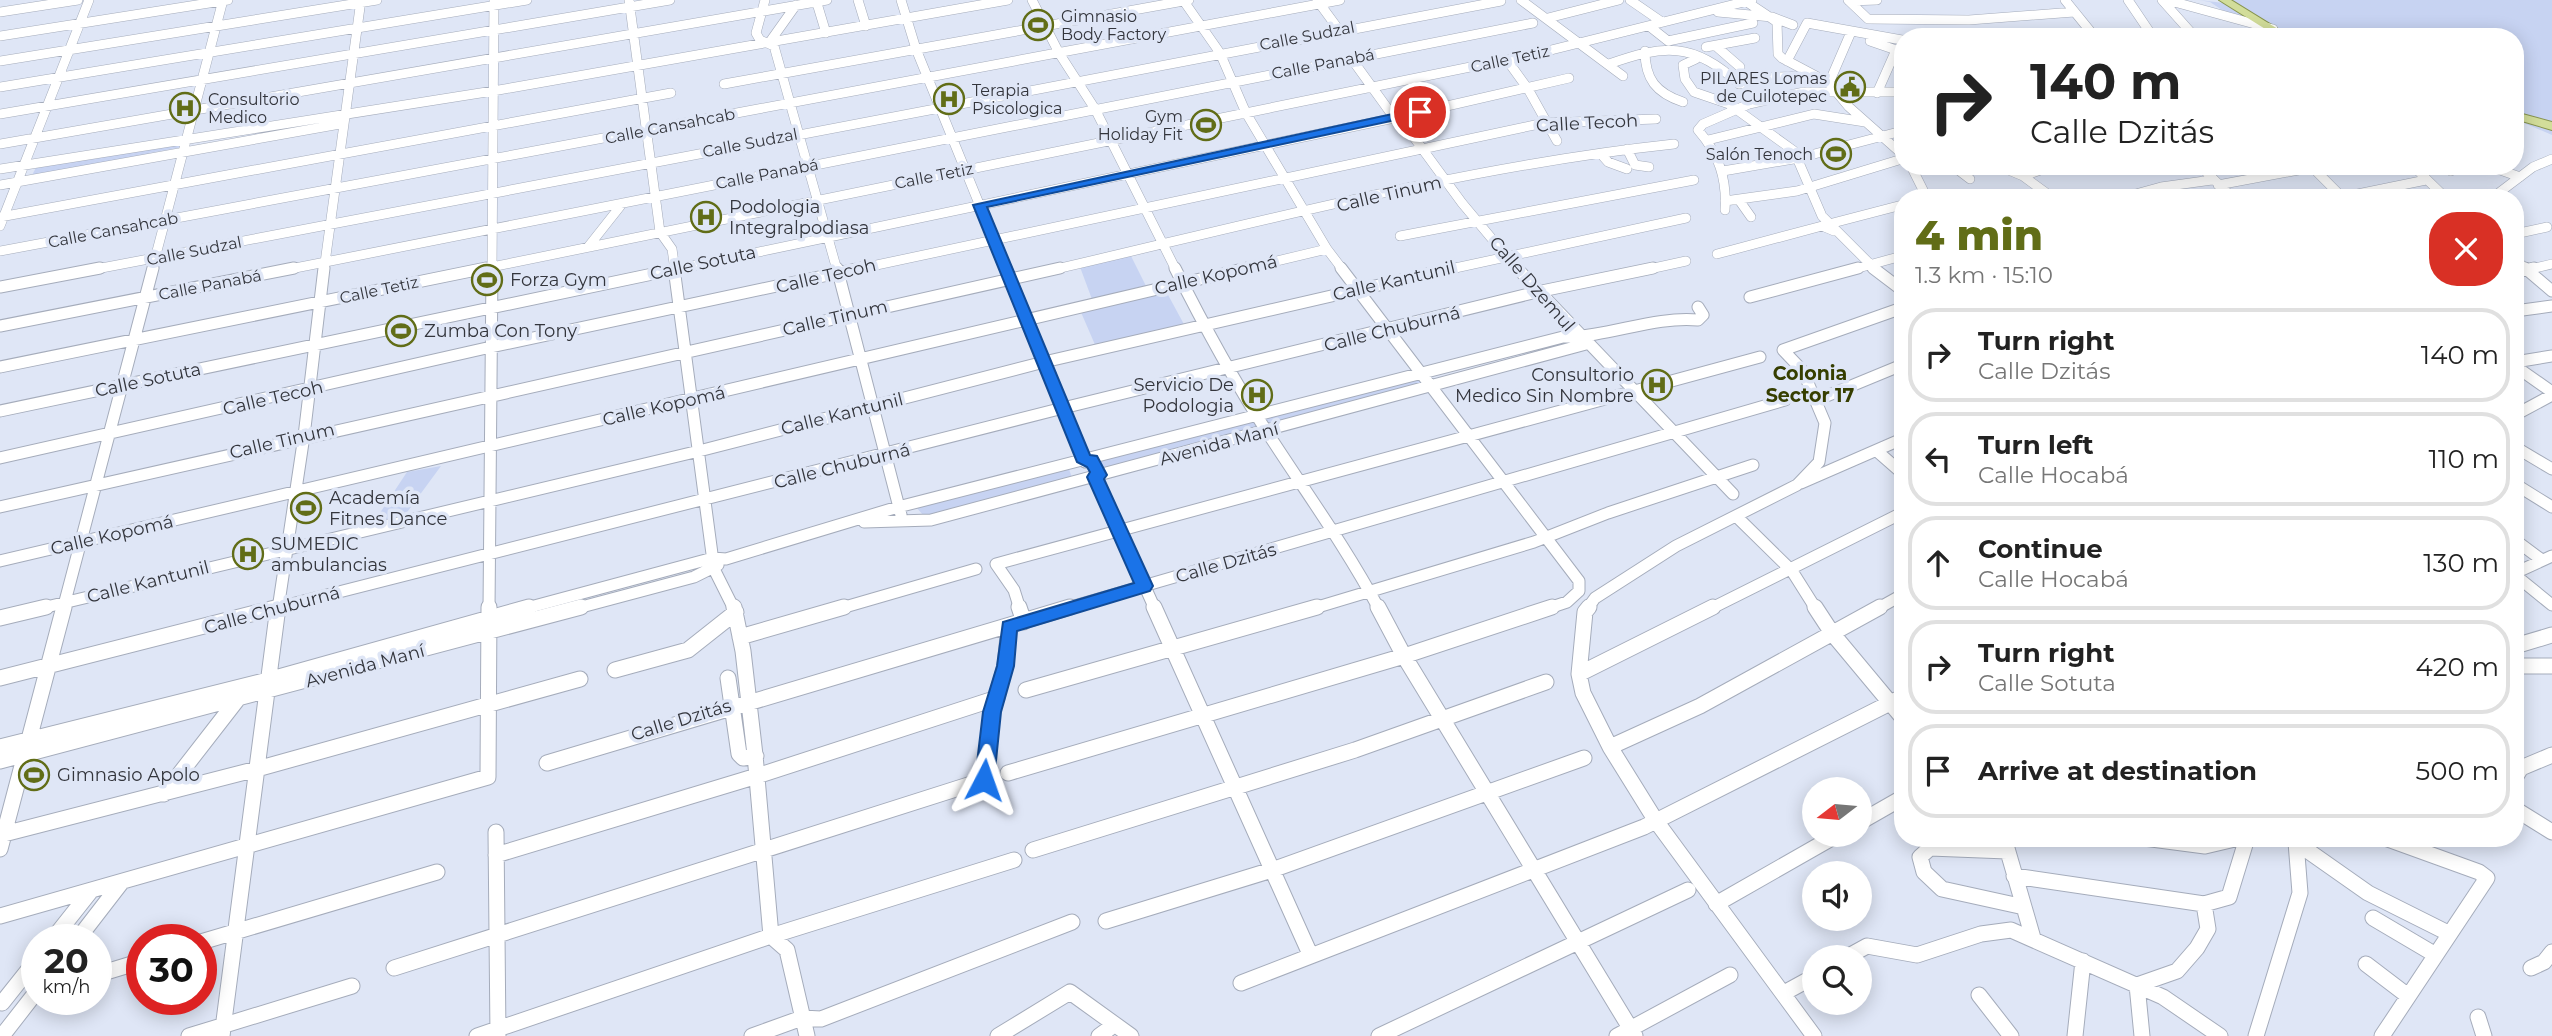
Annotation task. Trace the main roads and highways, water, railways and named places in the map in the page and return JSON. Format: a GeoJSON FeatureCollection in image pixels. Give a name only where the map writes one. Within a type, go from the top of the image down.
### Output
{"type":"FeatureCollection","features":[{"type":"Feature","properties":{"kind":"main road"},"geometry":{"type":"LineString","coordinates":[[2224,0],[2271,28]]}},
{"type":"Feature","properties":{"kind":"main road"},"geometry":{"type":"LineString","coordinates":[[2524,120],[2552,126]]}},
{"type":"Feature","properties":{"kind":"place","name":"Gimnasio Body Factory"},"geometry":{"type":"Point","coordinates":[1038,25]}},
{"type":"Feature","properties":{"kind":"place","name":"PILARES Lomas de Cuilotepec"},"geometry":{"type":"Point","coordinates":[1850,87]}},
{"type":"Feature","properties":{"kind":"place","name":"Terapia Psicologica"},"geometry":{"type":"Point","coordinates":[949,99]}},
{"type":"Feature","properties":{"kind":"place","name":"Consultorio Medico"},"geometry":{"type":"Point","coordinates":[185,108]}},
{"type":"Feature","properties":{"kind":"place","name":"Gym Holiday Fit"},"geometry":{"type":"Point","coordinates":[1206,125]}},
{"type":"Feature","properties":{"kind":"place","name":"Salón Tenoch"},"geometry":{"type":"Point","coordinates":[1836,154]}},
{"type":"Feature","properties":{"kind":"place","name":"Podologia Integralpodiasa"},"geometry":{"type":"Point","coordinates":[706,217]}},
{"type":"Feature","properties":{"kind":"place","name":"Forza Gym"},"geometry":{"type":"Point","coordinates":[487,280]}},
{"type":"Feature","properties":{"kind":"place","name":"Zumba Con Tony"},"geometry":{"type":"Point","coordinates":[401,331]}},
{"type":"Feature","properties":{"kind":"place","name":"Consultorio Medico Sin Nombre"},"geometry":{"type":"Point","coordinates":[1657,385]}},
{"type":"Feature","properties":{"kind":"place","name":"Servicio De Podologia"},"geometry":{"type":"Point","coordinates":[1257,395]}},
{"type":"Feature","properties":{"kind":"place","name":"Academía Fitnes Dance"},"geometry":{"type":"Point","coordinates":[306,508]}},
{"type":"Feature","properties":{"kind":"place","name":"SUMEDIC ambulancias"},"geometry":{"type":"Point","coordinates":[248,554]}},
{"type":"Feature","properties":{"kind":"place","name":"Gimnasio Apolo"},"geometry":{"type":"Point","coordinates":[34,775]}},
{"type":"Feature","properties":{"kind":"district","name":"Colonia Sector 17"},"geometry":{"type":"Point","coordinates":[1810,384]}}]}
